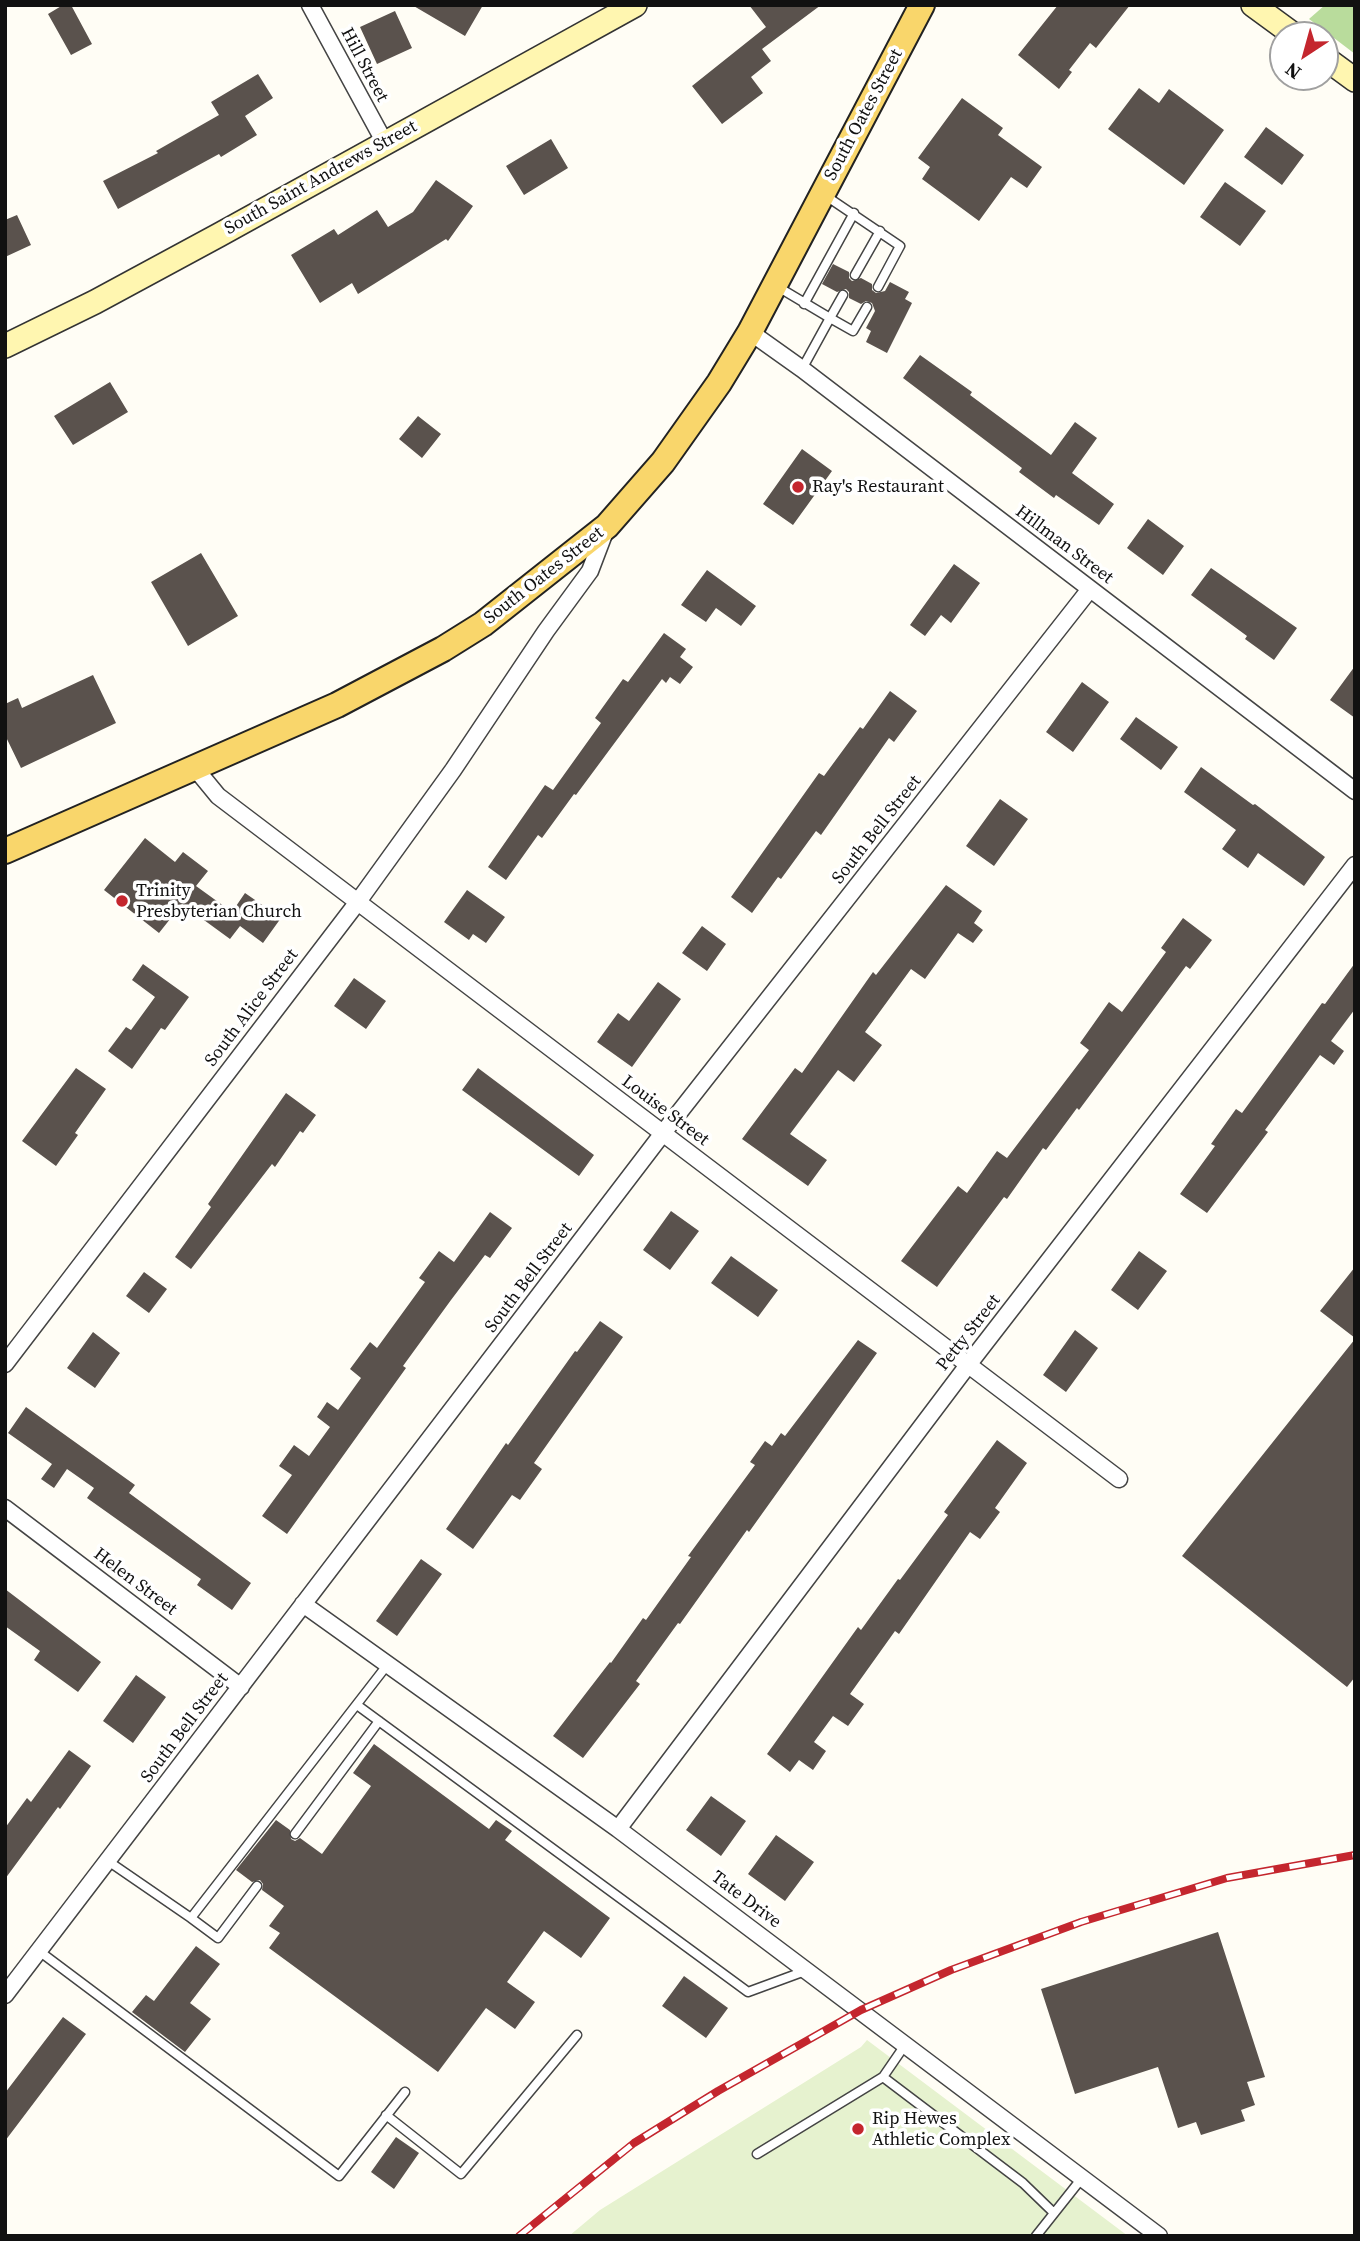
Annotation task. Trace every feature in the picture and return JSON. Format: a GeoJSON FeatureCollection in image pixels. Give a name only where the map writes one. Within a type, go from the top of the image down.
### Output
{"type":"FeatureCollection","features":[{"type":"Feature","properties":{"kind":"main road","name":"South Oates Street"},"geometry":{"type":"LineString","coordinates":[[5,851],[337,705],[443,649],[483,624],[607,526],[663,462],[692,423],[750,332],[922,5]]}},
{"type":"Feature","properties":{"kind":"street","name":"Hill Street"},"geometry":{"type":"LineString","coordinates":[[310,5],[385,143]]}},
{"type":"Feature","properties":{"kind":"street","name":"South Saint Andrews Street"},"geometry":{"type":"LineString","coordinates":[[5,346],[95,302],[635,5]]}},
{"type":"Feature","properties":{"kind":"street"},"geometry":{"type":"LineString","coordinates":[[1253,5],[1274,21]]}},
{"type":"Feature","properties":{"kind":"street"},"geometry":{"type":"LineString","coordinates":[[1339,68],[1355,80]]}},
{"type":"Feature","properties":{"kind":"street","name":"Hillman Street"},"geometry":{"type":"LineString","coordinates":[[750,332],[1355,791]]}},
{"type":"Feature","properties":{"kind":"street","name":"South Alice Street"},"geometry":{"type":"LineString","coordinates":[[5,1364],[357,903],[453,771],[546,631],[590,572],[607,526]]}},
{"type":"Feature","properties":{"kind":"street","name":"South Bell Street"},"geometry":{"type":"LineString","coordinates":[[5,1995],[663,1133],[1090,589]]}},
{"type":"Feature","properties":{"kind":"street","name":"Louise Street"},"geometry":{"type":"LineString","coordinates":[[195,768],[218,796],[357,903],[1119,1479]]}},
{"type":"Feature","properties":{"kind":"street","name":"Petty Street"},"geometry":{"type":"LineString","coordinates":[[618,1829],[968,1364],[1355,865]]}},
{"type":"Feature","properties":{"kind":"street","name":"Helen Street"},"geometry":{"type":"LineString","coordinates":[[5,1508],[241,1687]]}},
{"type":"Feature","properties":{"kind":"street","name":"Tate Drive"},"geometry":{"type":"LineString","coordinates":[[303,1604],[618,1829],[1159,2236]]}},
{"type":"Feature","properties":{"kind":"lane"},"geometry":{"type":"LineString","coordinates":[[822,193],[900,246],[878,287]]}},
{"type":"Feature","properties":{"kind":"lane"},"geometry":{"type":"LineString","coordinates":[[804,304],[854,213]]}},
{"type":"Feature","properties":{"kind":"lane"},"geometry":{"type":"LineString","coordinates":[[855,275],[880,231]]}},
{"type":"Feature","properties":{"kind":"lane"},"geometry":{"type":"LineString","coordinates":[[774,284],[853,331],[867,307]]}},
{"type":"Feature","properties":{"kind":"lane"},"geometry":{"type":"LineString","coordinates":[[802,369],[844,295]]}},
{"type":"Feature","properties":{"kind":"lane"},"geometry":{"type":"LineString","coordinates":[[191,1918],[388,1664]]}},
{"type":"Feature","properties":{"kind":"lane"},"geometry":{"type":"LineString","coordinates":[[357,1705],[748,1992],[807,1970]]}},
{"type":"Feature","properties":{"kind":"lane"},"geometry":{"type":"LineString","coordinates":[[295,1834],[379,1721]]}},
{"type":"Feature","properties":{"kind":"lane"},"geometry":{"type":"LineString","coordinates":[[108,1861],[218,1938],[257,1886]]}},
{"type":"Feature","properties":{"kind":"lane"},"geometry":{"type":"LineString","coordinates":[[39,1951],[339,2176],[405,2092]]}},
{"type":"Feature","properties":{"kind":"lane"},"geometry":{"type":"LineString","coordinates":[[386,2115],[461,2174],[577,2035]]}},
{"type":"Feature","properties":{"kind":"lane"},"geometry":{"type":"LineString","coordinates":[[757,2154],[883,2077],[906,2044]]}},
{"type":"Feature","properties":{"kind":"lane"},"geometry":{"type":"LineString","coordinates":[[883,2077],[1023,2183],[1055,2213]]}},
{"type":"Feature","properties":{"kind":"lane"},"geometry":{"type":"LineString","coordinates":[[1036,2236],[1082,2178]]}},
{"type":"Feature","properties":{"kind":"green space"},"geometry":{"type":"Polygon","coordinates":[[[1325,5],[1355,5],[1355,54],[1339,42],[1339,21],[1309,19],[1325,5]]]}},
{"type":"Feature","properties":{"kind":"green space","name":"Rip Hewes Athletic Complex"},"geometry":{"type":"Polygon","coordinates":[[[867,2040],[1128,2236],[569,2236],[600,2210],[861,2047],[867,2040]]]}},
{"type":"Feature","properties":{"kind":"building"},"geometry":{"type":"Polygon","coordinates":[[[63,5],[71,5],[92,44],[71,55],[48,14],[63,5]]]}},
{"type":"Feature","properties":{"kind":"building"},"geometry":{"type":"Polygon","coordinates":[[[412,5],[483,5],[465,36],[412,5]]]}},
{"type":"Feature","properties":{"kind":"building"},"geometry":{"type":"Polygon","coordinates":[[[749,5],[821,5],[762,49],[771,61],[751,77],[763,93],[722,124],[692,86],[766,27],[749,5]]]}},
{"type":"Feature","properties":{"kind":"building"},"geometry":{"type":"Polygon","coordinates":[[[1058,5],[1130,5],[1096,48],[1090,43],[1069,70],[1072,72],[1059,89],[1018,55],[1058,5]]]}},
{"type":"Feature","properties":{"kind":"building"},"geometry":{"type":"Polygon","coordinates":[[[395,11],[412,48],[377,64],[360,27],[395,11]]]}},
{"type":"Feature","properties":{"kind":"building"},"geometry":{"type":"Polygon","coordinates":[[[258,74],[273,98],[245,116],[257,135],[221,157],[219,154],[118,209],[103,181],[158,153],[156,151],[219,115],[211,102],[258,74]]]}},
{"type":"Feature","properties":{"kind":"building"},"geometry":{"type":"Polygon","coordinates":[[[1139,88],[1159,103],[1169,89],[1224,130],[1184,185],[1108,129],[1139,88]]]}},
{"type":"Feature","properties":{"kind":"building"},"geometry":{"type":"Polygon","coordinates":[[[962,98],[1003,128],[998,135],[1042,167],[1027,188],[1011,177],[979,221],[922,179],[930,167],[918,158],[962,98]]]}},
{"type":"Feature","properties":{"kind":"building"},"geometry":{"type":"Polygon","coordinates":[[[1266,127],[1304,155],[1282,185],[1244,157],[1266,127]]]}},
{"type":"Feature","properties":{"kind":"building"},"geometry":{"type":"Polygon","coordinates":[[[551,139],[568,168],[524,195],[506,166],[551,139]]]}},
{"type":"Feature","properties":{"kind":"building"},"geometry":{"type":"Polygon","coordinates":[[[436,180],[473,206],[448,241],[446,239],[358,294],[352,283],[320,303],[291,255],[334,229],[338,235],[377,210],[388,227],[413,212],[436,180]]]}},
{"type":"Feature","properties":{"kind":"building"},"geometry":{"type":"Polygon","coordinates":[[[1225,182],[1266,211],[1240,246],[1200,217],[1225,182]]]}},
{"type":"Feature","properties":{"kind":"building"},"geometry":{"type":"Polygon","coordinates":[[[17,215],[31,245],[5,257],[5,220],[17,215]]]}},
{"type":"Feature","properties":{"kind":"building"},"geometry":{"type":"Polygon","coordinates":[[[833,264],[849,272],[852,281],[861,278],[872,284],[872,290],[876,293],[885,291],[890,282],[909,292],[905,299],[912,303],[887,353],[866,342],[871,331],[866,328],[875,311],[872,303],[866,301],[861,304],[849,298],[846,289],[837,292],[822,284],[833,264]]]}},
{"type":"Feature","properties":{"kind":"building"},"geometry":{"type":"Polygon","coordinates":[[[920,355],[972,392],[970,395],[1051,455],[1075,422],[1097,438],[1072,473],[1114,504],[1099,525],[1056,495],[1054,498],[1019,472],[1022,468],[903,378],[920,355]]]}},
{"type":"Feature","properties":{"kind":"building"},"geometry":{"type":"Polygon","coordinates":[[[110,382],[128,412],[73,445],[54,416],[110,382]]]}},
{"type":"Feature","properties":{"kind":"building"},"geometry":{"type":"Polygon","coordinates":[[[418,416],[441,434],[422,458],[399,439],[418,416]]]}},
{"type":"Feature","properties":{"kind":"building","name":"Ray's Restaurant"},"geometry":{"type":"Polygon","coordinates":[[[802,449],[832,471],[793,525],[763,504],[802,449]]]}},
{"type":"Feature","properties":{"kind":"building"},"geometry":{"type":"Polygon","coordinates":[[[1148,519],[1184,546],[1163,575],[1127,548],[1148,519]]]}},
{"type":"Feature","properties":{"kind":"building"},"geometry":{"type":"Polygon","coordinates":[[[201,553],[238,616],[188,646],[151,582],[201,553]]]}},
{"type":"Feature","properties":{"kind":"building"},"geometry":{"type":"Polygon","coordinates":[[[954,564],[980,583],[951,623],[941,615],[925,636],[910,625],[954,564]]]}},
{"type":"Feature","properties":{"kind":"building"},"geometry":{"type":"Polygon","coordinates":[[[1211,568],[1297,628],[1274,660],[1245,639],[1247,636],[1191,595],[1211,568]]]}},
{"type":"Feature","properties":{"kind":"building"},"geometry":{"type":"Polygon","coordinates":[[[707,570],[756,606],[741,626],[716,608],[706,622],[681,605],[707,570]]]}},
{"type":"Feature","properties":{"kind":"building"},"geometry":{"type":"Polygon","coordinates":[[[664,633],[686,649],[680,657],[693,667],[680,684],[670,677],[666,683],[662,679],[576,795],[574,794],[542,838],[538,835],[506,880],[488,867],[545,785],[553,790],[601,723],[595,718],[623,679],[628,682],[664,633]]]}},
{"type":"Feature","properties":{"kind":"building"},"geometry":{"type":"Polygon","coordinates":[[[1355,666],[1355,718],[1330,700],[1355,666]]]}},
{"type":"Feature","properties":{"kind":"building"},"geometry":{"type":"Polygon","coordinates":[[[93,675],[116,723],[21,768],[5,735],[5,704],[18,698],[22,708],[93,675]]]}},
{"type":"Feature","properties":{"kind":"building"},"geometry":{"type":"Polygon","coordinates":[[[1082,682],[1109,702],[1073,752],[1046,732],[1082,682]]]}},
{"type":"Feature","properties":{"kind":"building"},"geometry":{"type":"Polygon","coordinates":[[[890,691],[917,711],[894,742],[889,738],[821,835],[816,831],[752,913],[731,897],[819,773],[824,776],[890,691]]]}},
{"type":"Feature","properties":{"kind":"building"},"geometry":{"type":"Polygon","coordinates":[[[1136,717],[1178,747],[1161,770],[1120,739],[1136,717]]]}},
{"type":"Feature","properties":{"kind":"building"},"geometry":{"type":"Polygon","coordinates":[[[1201,767],[1325,857],[1304,886],[1258,853],[1248,868],[1222,849],[1236,830],[1184,792],[1201,767]]]}},
{"type":"Feature","properties":{"kind":"building"},"geometry":{"type":"Polygon","coordinates":[[[1000,799],[1028,819],[994,866],[966,846],[1000,799]]]}},
{"type":"Feature","properties":{"kind":"building"},"geometry":{"type":"Polygon","coordinates":[[[145,838],[175,862],[183,852],[208,871],[196,886],[232,912],[245,893],[281,918],[263,943],[240,926],[230,939],[182,904],[159,933],[104,890],[145,838]]]}},
{"type":"Feature","properties":{"kind":"building"},"geometry":{"type":"Polygon","coordinates":[[[946,885],[982,911],[974,923],[983,930],[973,943],[958,933],[925,979],[911,969],[865,1032],[882,1045],[854,1082],[838,1070],[790,1134],[827,1160],[808,1186],[742,1139],[795,1068],[802,1073],[873,972],[876,975],[946,885]]]}},
{"type":"Feature","properties":{"kind":"building"},"geometry":{"type":"Polygon","coordinates":[[[467,890],[505,917],[486,943],[473,934],[469,940],[444,922],[467,890]]]}},
{"type":"Feature","properties":{"kind":"building"},"geometry":{"type":"Polygon","coordinates":[[[1183,918],[1212,940],[1190,969],[1186,966],[1079,1110],[1077,1108],[1046,1150],[1043,1148],[1007,1199],[1004,1197],[937,1287],[901,1261],[958,1186],[967,1193],[997,1151],[1007,1158],[1089,1050],[1080,1043],[1109,1002],[1122,1012],[1166,952],[1161,948],[1183,918]]]}},
{"type":"Feature","properties":{"kind":"building"},"geometry":{"type":"Polygon","coordinates":[[[702,926],[726,944],[707,971],[682,953],[702,926]]]}},
{"type":"Feature","properties":{"kind":"building"},"geometry":{"type":"Polygon","coordinates":[[[1355,963],[1355,1009],[1331,1041],[1344,1051],[1334,1065],[1320,1055],[1265,1130],[1268,1132],[1207,1213],[1180,1194],[1215,1146],[1211,1144],[1236,1109],[1242,1113],[1322,1003],[1325,1004],[1355,963]]]}},
{"type":"Feature","properties":{"kind":"building"},"geometry":{"type":"Polygon","coordinates":[[[143,964],[189,997],[165,1030],[161,1028],[132,1069],[108,1051],[126,1027],[131,1030],[155,997],[132,980],[143,964]]]}},
{"type":"Feature","properties":{"kind":"building"},"geometry":{"type":"Polygon","coordinates":[[[354,978],[386,1001],[366,1029],[334,1006],[354,978]]]}},
{"type":"Feature","properties":{"kind":"building"},"geometry":{"type":"Polygon","coordinates":[[[658,982],[681,999],[632,1067],[597,1042],[618,1013],[629,1021],[658,982]]]}},
{"type":"Feature","properties":{"kind":"building"},"geometry":{"type":"Polygon","coordinates":[[[76,1068],[106,1089],[56,1166],[22,1141],[76,1068]]]}},
{"type":"Feature","properties":{"kind":"building"},"geometry":{"type":"Polygon","coordinates":[[[478,1068],[594,1155],[579,1176],[462,1090],[478,1068]]]}},
{"type":"Feature","properties":{"kind":"building"},"geometry":{"type":"Polygon","coordinates":[[[286,1093],[316,1115],[303,1133],[300,1131],[275,1167],[272,1164],[191,1269],[175,1257],[211,1207],[208,1204],[286,1093]]]}},
{"type":"Feature","properties":{"kind":"building"},"geometry":{"type":"Polygon","coordinates":[[[671,1211],[699,1231],[670,1270],[643,1250],[671,1211]]]}},
{"type":"Feature","properties":{"kind":"building"},"geometry":{"type":"Polygon","coordinates":[[[490,1212],[512,1228],[490,1258],[485,1255],[451,1300],[403,1366],[406,1368],[287,1534],[262,1516],[292,1475],[279,1466],[294,1445],[309,1456],[330,1427],[317,1417],[327,1402],[338,1410],[361,1378],[350,1369],[370,1342],[377,1348],[425,1282],[419,1278],[439,1251],[454,1262],[490,1212]]]}},
{"type":"Feature","properties":{"kind":"building"},"geometry":{"type":"Polygon","coordinates":[[[1139,1251],[1167,1271],[1138,1310],[1111,1290],[1139,1251]]]}},
{"type":"Feature","properties":{"kind":"building"},"geometry":{"type":"Polygon","coordinates":[[[731,1256],[778,1290],[758,1317],[711,1283],[731,1256]]]}},
{"type":"Feature","properties":{"kind":"building"},"geometry":{"type":"Polygon","coordinates":[[[1355,1267],[1355,1338],[1320,1311],[1355,1267]]]}},
{"type":"Feature","properties":{"kind":"building"},"geometry":{"type":"Polygon","coordinates":[[[144,1272],[167,1289],[149,1313],[126,1296],[144,1272]]]}},
{"type":"Feature","properties":{"kind":"building"},"geometry":{"type":"Polygon","coordinates":[[[600,1321],[623,1337],[534,1463],[542,1469],[520,1500],[512,1495],[473,1549],[446,1529],[506,1443],[508,1445],[575,1351],[577,1352],[600,1321]]]}},
{"type":"Feature","properties":{"kind":"building"},"geometry":{"type":"Polygon","coordinates":[[[1075,1330],[1098,1348],[1066,1392],[1043,1375],[1075,1330]]]}},
{"type":"Feature","properties":{"kind":"building"},"geometry":{"type":"Polygon","coordinates":[[[93,1332],[120,1353],[95,1388],[67,1368],[93,1332]]]}},
{"type":"Feature","properties":{"kind":"building"},"geometry":{"type":"Polygon","coordinates":[[[1355,1339],[1355,1677],[1347,1687],[1182,1556],[1355,1339]]]}},
{"type":"Feature","properties":{"kind":"building"},"geometry":{"type":"Polygon","coordinates":[[[858,1340],[877,1353],[749,1532],[747,1530],[636,1681],[640,1684],[583,1758],[553,1736],[643,1618],[646,1620],[691,1557],[688,1556],[755,1465],[750,1462],[765,1441],[772,1446],[781,1433],[785,1436],[858,1340]]]}},
{"type":"Feature","properties":{"kind":"building"},"geometry":{"type":"Polygon","coordinates":[[[26,1407],[135,1485],[129,1493],[251,1583],[232,1610],[197,1585],[201,1579],[87,1498],[94,1488],[67,1469],[54,1488],[41,1479],[52,1464],[8,1433],[26,1407]]]}},
{"type":"Feature","properties":{"kind":"building"},"geometry":{"type":"Polygon","coordinates":[[[997,1440],[1027,1463],[995,1508],[1000,1512],[980,1539],[970,1532],[899,1634],[895,1631],[850,1694],[864,1704],[848,1726],[833,1716],[814,1742],[826,1751],[813,1770],[799,1760],[790,1772],[767,1754],[858,1627],[861,1630],[948,1515],[944,1512],[997,1440]]]}},
{"type":"Feature","properties":{"kind":"building"},"geometry":{"type":"Polygon","coordinates":[[[421,1559],[442,1574],[397,1636],[376,1621],[421,1559]]]}},
{"type":"Feature","properties":{"kind":"building"},"geometry":{"type":"Polygon","coordinates":[[[5,1589],[101,1662],[78,1692],[34,1660],[40,1651],[5,1626],[5,1589]]]}},
{"type":"Feature","properties":{"kind":"building"},"geometry":{"type":"Polygon","coordinates":[[[136,1675],[166,1697],[133,1743],[103,1721],[136,1675]]]}},
{"type":"Feature","properties":{"kind":"building"},"geometry":{"type":"Polygon","coordinates":[[[374,1744],[489,1829],[496,1820],[512,1831],[505,1840],[610,1918],[581,1958],[544,1931],[507,1982],[535,2002],[515,2029],[486,2008],[438,2072],[269,1948],[280,1933],[269,1926],[284,1906],[262,1890],[263,1884],[260,1880],[252,1882],[236,1870],[276,1820],[290,1830],[291,1839],[295,1841],[300,1838],[322,1854],[371,1786],[353,1773],[374,1744]]]}},
{"type":"Feature","properties":{"kind":"building"},"geometry":{"type":"Polygon","coordinates":[[[69,1750],[91,1766],[5,1879],[5,1828],[27,1798],[31,1802],[69,1750]]]}},
{"type":"Feature","properties":{"kind":"building"},"geometry":{"type":"Polygon","coordinates":[[[711,1796],[746,1821],[721,1856],[686,1830],[711,1796]]]}},
{"type":"Feature","properties":{"kind":"building"},"geometry":{"type":"Polygon","coordinates":[[[776,1835],[814,1862],[785,1901],[748,1874],[776,1835]]]}},
{"type":"Feature","properties":{"kind":"building"},"geometry":{"type":"Polygon","coordinates":[[[1218,1932],[1265,2077],[1247,2082],[1255,2105],[1241,2110],[1245,2121],[1201,2135],[1196,2122],[1178,2128],[1158,2067],[1075,2094],[1041,1989],[1218,1932]]]}},
{"type":"Feature","properties":{"kind":"building"},"geometry":{"type":"Polygon","coordinates":[[[196,1946],[220,1964],[190,2003],[211,2019],[185,2052],[132,2012],[146,1995],[154,2001],[196,1946]]]}},
{"type":"Feature","properties":{"kind":"building"},"geometry":{"type":"Polygon","coordinates":[[[684,1976],[728,2008],[706,2038],[662,2006],[684,1976]]]}},
{"type":"Feature","properties":{"kind":"building"},"geometry":{"type":"Polygon","coordinates":[[[63,2017],[86,2034],[5,2141],[5,2093],[63,2017]]]}},
{"type":"Feature","properties":{"kind":"building"},"geometry":{"type":"Polygon","coordinates":[[[396,2137],[419,2153],[394,2189],[371,2172],[396,2137]]]}},
{"type":"Feature","properties":{"kind":"railway"},"geometry":{"type":"LineString","coordinates":[[519,2236],[634,2143],[718,2091],[861,2010],[951,1970],[1081,1922],[1227,1878],[1355,1855]]}},
{"type":"Feature","properties":{"kind":"place","name":"Ray's Restaurant"},"geometry":{"type":"Point","coordinates":[798,487]}},
{"type":"Feature","properties":{"kind":"place","name":"Trinity Presbyterian Church"},"geometry":{"type":"Point","coordinates":[122,901]}},
{"type":"Feature","properties":{"kind":"place","name":"Rip Hewes Athletic Complex"},"geometry":{"type":"Point","coordinates":[858,2129]}}]}
